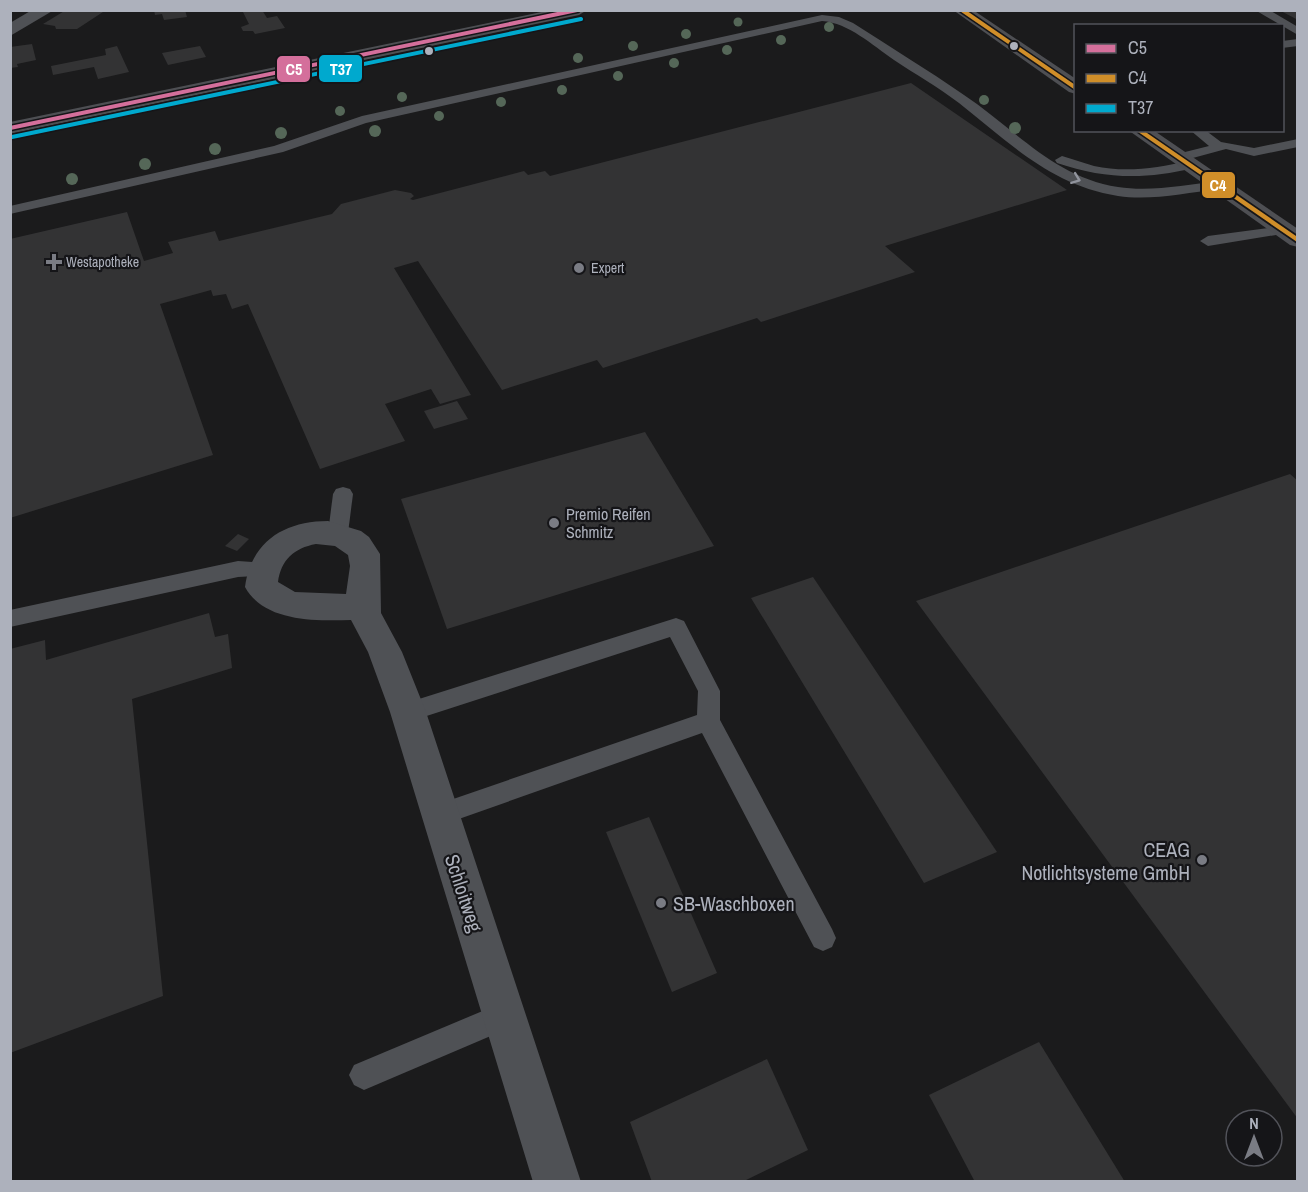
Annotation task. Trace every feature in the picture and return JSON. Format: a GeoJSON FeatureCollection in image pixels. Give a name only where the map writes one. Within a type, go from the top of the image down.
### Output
{"type":"FeatureCollection","features":[{"type":"Feature","properties":{"kind":"main road"},"geometry":{"type":"LineString","coordinates":[[10,128],[579,10]]}},
{"type":"Feature","properties":{"kind":"main road"},"geometry":{"type":"LineString","coordinates":[[961,10],[1074,87]]}},
{"type":"Feature","properties":{"kind":"main road"},"geometry":{"type":"LineString","coordinates":[[1141,132],[1290,235]]}},
{"type":"Feature","properties":{"kind":"street"},"geometry":{"type":"LineString","coordinates":[[10,31],[46,10]]}},
{"type":"Feature","properties":{"kind":"street"},"geometry":{"type":"LineString","coordinates":[[318,531],[338,533],[352,540],[361,550],[366,564],[363,608],[292,605],[272,599],[261,587],[263,569],[279,545],[297,536],[318,531]]}},
{"type":"Feature","properties":{"kind":"street","name":"Schloitweg"},"geometry":{"type":"LineString","coordinates":[[363,608],[385,652],[408,712],[557,1182]]}},
{"type":"Feature","properties":{"kind":"lane"},"geometry":{"type":"LineString","coordinates":[[1260,10],[1298,32]]}},
{"type":"Feature","properties":{"kind":"lane"},"geometry":{"type":"LineString","coordinates":[[10,210],[278,149],[362,120],[822,18],[835,19],[849,25],[962,99],[991,124],[1027,148],[1040,162],[1097,187],[1120,192],[1161,192],[1218,185]]}},
{"type":"Feature","properties":{"kind":"lane"},"geometry":{"type":"LineString","coordinates":[[1199,132],[1219,147]]}},
{"type":"Feature","properties":{"kind":"lane"},"geometry":{"type":"LineString","coordinates":[[1027,148],[1094,170],[1129,175],[1153,174],[1226,145],[1254,152],[1298,143]]}},
{"type":"Feature","properties":{"kind":"lane"},"geometry":{"type":"LineString","coordinates":[[1208,241],[1290,235]]}},
{"type":"Feature","properties":{"kind":"lane"},"geometry":{"type":"LineString","coordinates":[[338,533],[343,494]]}},
{"type":"Feature","properties":{"kind":"lane"},"geometry":{"type":"LineString","coordinates":[[10,619],[238,569],[263,569]]}},
{"type":"Feature","properties":{"kind":"lane"},"geometry":{"type":"LineString","coordinates":[[408,712],[676,627],[709,691],[708,721],[823,939]]}},
{"type":"Feature","properties":{"kind":"lane"},"geometry":{"type":"LineString","coordinates":[[440,815],[708,721]]}},
{"type":"Feature","properties":{"kind":"lane"},"geometry":{"type":"LineString","coordinates":[[364,1075],[504,1016]]}},
{"type":"Feature","properties":{"kind":"building"},"geometry":{"type":"Polygon","coordinates":[[[66,10],[106,10],[77,29],[56,29],[55,26],[43,24],[66,10]]]}},
{"type":"Feature","properties":{"kind":"building"},"geometry":{"type":"Polygon","coordinates":[[[154,10],[185,10],[187,17],[164,20],[162,14],[155,15],[154,10]]]}},
{"type":"Feature","properties":{"kind":"building"},"geometry":{"type":"Polygon","coordinates":[[[242,10],[262,10],[267,18],[277,16],[285,28],[255,34],[253,31],[243,31],[241,27],[249,24],[242,10]]]}},
{"type":"Feature","properties":{"kind":"building"},"geometry":{"type":"Polygon","coordinates":[[[1279,10],[1298,10],[1298,20],[1279,10]]]}},
{"type":"Feature","properties":{"kind":"building"},"geometry":{"type":"Polygon","coordinates":[[[32,44],[36,60],[10,68],[10,47],[32,44]]]}},
{"type":"Feature","properties":{"kind":"building"},"geometry":{"type":"Polygon","coordinates":[[[117,46],[129,72],[98,79],[94,67],[53,75],[51,66],[106,55],[105,49],[117,46]]]}},
{"type":"Feature","properties":{"kind":"building"},"geometry":{"type":"Polygon","coordinates":[[[200,46],[206,57],[168,65],[162,53],[200,46]]]}},
{"type":"Feature","properties":{"kind":"building"},"geometry":{"type":"Polygon","coordinates":[[[911,83],[1067,190],[885,246],[915,272],[761,322],[757,318],[603,368],[597,360],[502,390],[418,261],[394,268],[471,395],[440,404],[431,389],[385,404],[405,441],[320,469],[248,304],[232,309],[226,294],[213,296],[211,290],[160,304],[213,455],[10,518],[10,239],[127,212],[144,261],[173,253],[168,242],[215,231],[219,241],[332,214],[341,204],[395,190],[411,193],[414,196],[410,199],[413,200],[524,171],[528,175],[545,171],[550,176],[911,83]]]}},
{"type":"Feature","properties":{"kind":"building"},"geometry":{"type":"Polygon","coordinates":[[[457,401],[468,419],[434,429],[424,411],[457,401]]]}},
{"type":"Feature","properties":{"kind":"building","name":"Premio Reifen Schmitz"},"geometry":{"type":"Polygon","coordinates":[[[645,432],[714,546],[447,629],[401,499],[645,432]]]}},
{"type":"Feature","properties":{"kind":"building","name":"CEAG Notlichtsysteme GmbH"},"geometry":{"type":"Polygon","coordinates":[[[1290,474],[1298,481],[1298,1119],[916,601],[1290,474]]]}},
{"type":"Feature","properties":{"kind":"building"},"geometry":{"type":"Polygon","coordinates":[[[238,534],[249,539],[237,551],[225,546],[238,534]]]}},
{"type":"Feature","properties":{"kind":"building"},"geometry":{"type":"Polygon","coordinates":[[[813,577],[997,852],[924,883],[751,598],[813,577]]]}},
{"type":"Feature","properties":{"kind":"building"},"geometry":{"type":"Polygon","coordinates":[[[209,613],[215,637],[228,634],[232,668],[132,699],[163,996],[10,1053],[10,649],[45,640],[46,660],[209,613]]]}},
{"type":"Feature","properties":{"kind":"building","name":"SB-Waschboxen"},"geometry":{"type":"Polygon","coordinates":[[[649,817],[717,973],[672,992],[606,832],[649,817]]]}},
{"type":"Feature","properties":{"kind":"building"},"geometry":{"type":"Polygon","coordinates":[[[1039,1042],[1125,1182],[975,1182],[929,1095],[1039,1042]]]}},
{"type":"Feature","properties":{"kind":"building"},"geometry":{"type":"Polygon","coordinates":[[[767,1059],[808,1150],[742,1182],[652,1182],[630,1122],[767,1059]]]}},
{"type":"Feature","properties":{"kind":"transit line","name":"C5"},"geometry":{"type":"LineString","coordinates":[[10,128],[577,10]]}},
{"type":"Feature","properties":{"kind":"transit line","name":"C4"},"geometry":{"type":"LineString","coordinates":[[962,10],[1074,87]]}},
{"type":"Feature","properties":{"kind":"transit line","name":"T37"},"geometry":{"type":"LineString","coordinates":[[12,137],[581,19]]}},
{"type":"Feature","properties":{"kind":"transit line","name":"C4"},"geometry":{"type":"LineString","coordinates":[[1142,132],[1298,240]]}},
{"type":"Feature","properties":{"kind":"place","name":"Westapotheke"},"geometry":{"type":"Point","coordinates":[54,262]}},
{"type":"Feature","properties":{"kind":"place","name":"Expert"},"geometry":{"type":"Point","coordinates":[579,268]}},
{"type":"Feature","properties":{"kind":"place","name":"Premio Reifen Schmitz"},"geometry":{"type":"Point","coordinates":[554,523]}},
{"type":"Feature","properties":{"kind":"place","name":"CEAG Notlichtsysteme GmbH"},"geometry":{"type":"Point","coordinates":[1202,860]}},
{"type":"Feature","properties":{"kind":"place","name":"SB-Waschboxen"},"geometry":{"type":"Point","coordinates":[661,903]}}]}
